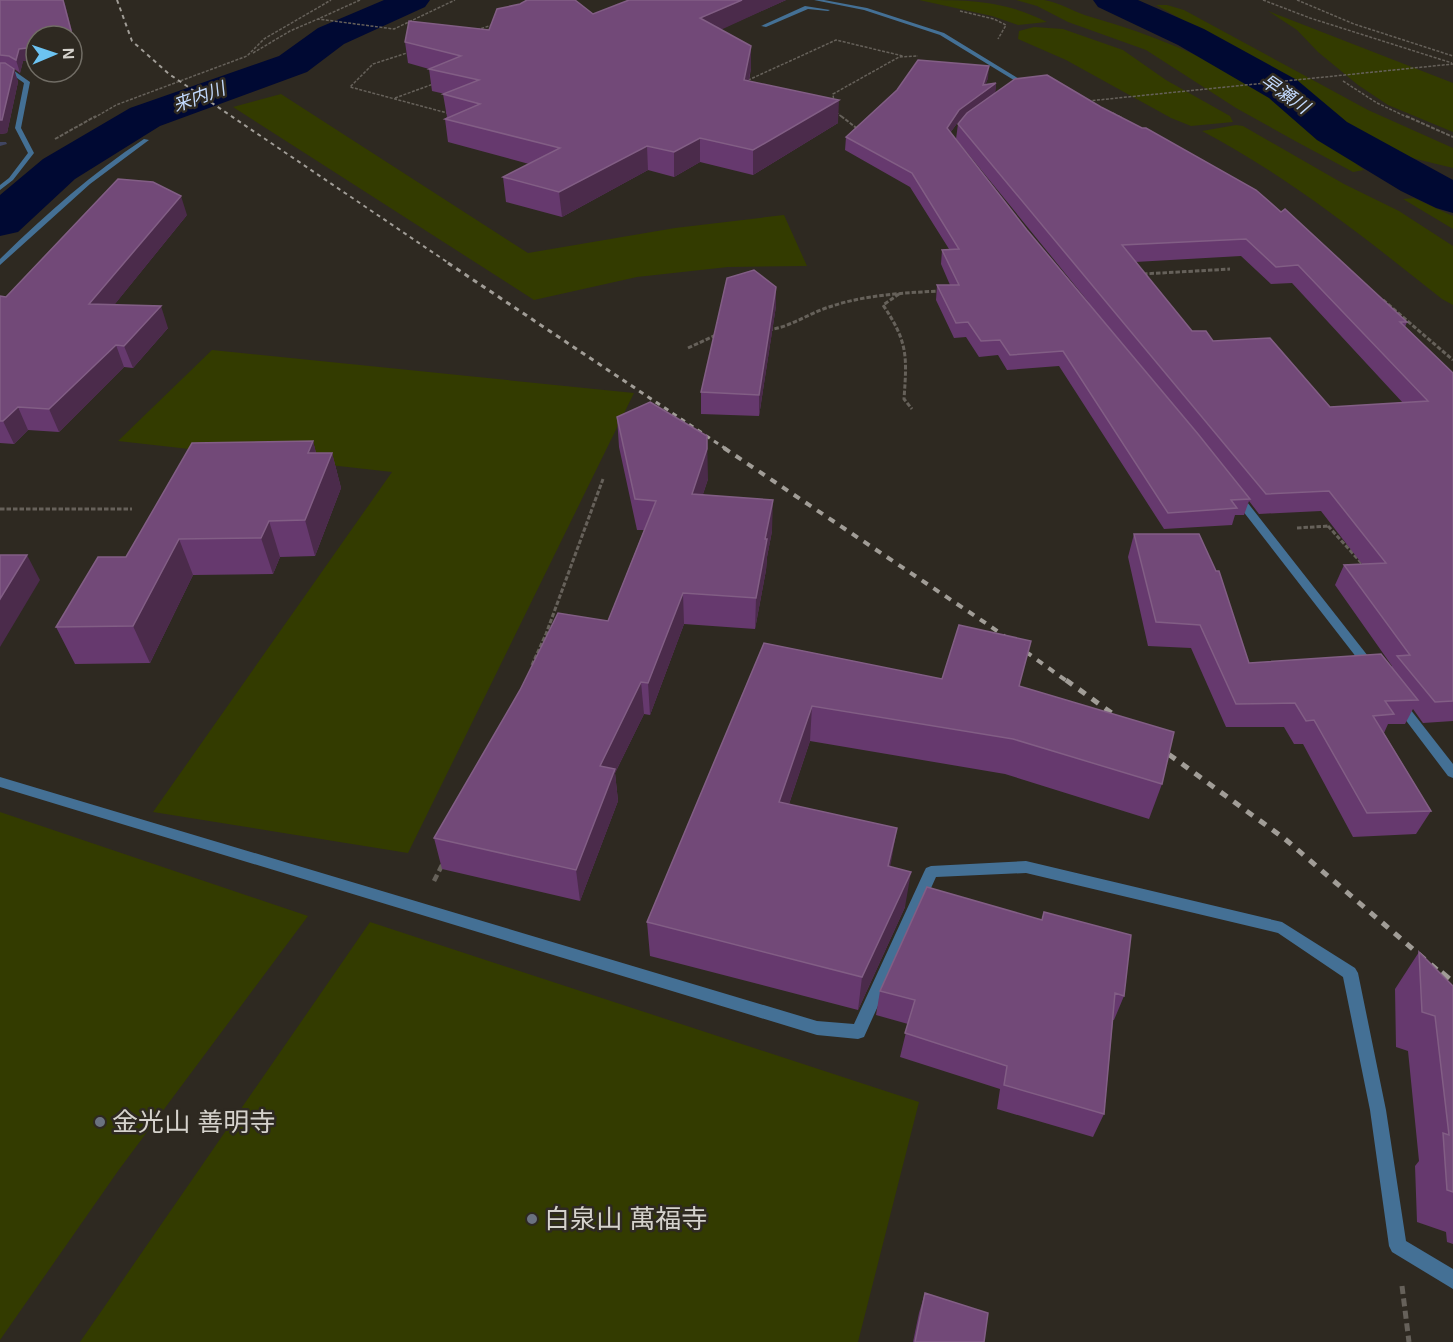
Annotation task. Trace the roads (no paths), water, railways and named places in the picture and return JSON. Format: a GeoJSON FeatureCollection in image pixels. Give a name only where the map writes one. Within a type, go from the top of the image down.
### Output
{"type":"FeatureCollection","features":[{"type":"Feature","properties":{"kind":"street"},"geometry":{"type":"LineString","coordinates":[[816,0],[865,9],[942,33],[1021,82],[1004,94]]}},
{"type":"Feature","properties":{"kind":"street"},"geometry":{"type":"LineString","coordinates":[[764,26],[807,7],[835,12]]}},
{"type":"Feature","properties":{"kind":"street"},"geometry":{"type":"LineString","coordinates":[[0,71],[11,71],[27,82],[18,128],[31,153],[11,179],[0,188]]}},
{"type":"Feature","properties":{"kind":"street"},"geometry":{"type":"LineString","coordinates":[[0,263],[61,203],[113,161],[146,140]]}},
{"type":"Feature","properties":{"kind":"street"},"geometry":{"type":"LineString","coordinates":[[1227,483],[1380,680]]}},
{"type":"Feature","properties":{"kind":"street"},"geometry":{"type":"LineString","coordinates":[[1395,698],[1453,773]]}},
{"type":"Feature","properties":{"kind":"street"},"geometry":{"type":"LineString","coordinates":[[0,782],[817,1028],[858,1032],[931,872],[1026,867],[1282,928],[1350,973],[1378,1110],[1398,1246],[1453,1280]]}},
{"type":"Feature","properties":{"kind":"waterway","name":"来内川"},"geometry":{"type":"LineString","coordinates":[[0,221],[59,169],[145,117],[293,64],[331,36],[413,0]]}},
{"type":"Feature","properties":{"kind":"waterway","name":"早瀬川"},"geometry":{"type":"LineString","coordinates":[[1110,0],[1191,37],[1283,89],[1332,131],[1418,181],[1453,198]]}},
{"type":"Feature","properties":{"kind":"railway"},"geometry":{"type":"LineString","coordinates":[[117,0],[132,41],[169,74],[450,264]]}},
{"type":"Feature","properties":{"kind":"railway"},"geometry":{"type":"LineString","coordinates":[[448,263],[726,449]]}},
{"type":"Feature","properties":{"kind":"railway"},"geometry":{"type":"LineString","coordinates":[[724,448],[990,626],[1068,682]]}},
{"type":"Feature","properties":{"kind":"railway"},"geometry":{"type":"LineString","coordinates":[[1066,680],[1124,722]]}},
{"type":"Feature","properties":{"kind":"railway"},"geometry":{"type":"LineString","coordinates":[[1156,745],[1285,839],[1443,975]]}},
{"type":"Feature","properties":{"kind":"railway"},"geometry":{"type":"LineString","coordinates":[[1441,973],[1453,983]]}},
{"type":"Feature","properties":{"kind":"place","name":"金光山 善明寺"},"geometry":{"type":"Point","coordinates":[100,1122]}},
{"type":"Feature","properties":{"kind":"place","name":"白泉山 萬福寺"},"geometry":{"type":"Point","coordinates":[532,1219]}}]}
